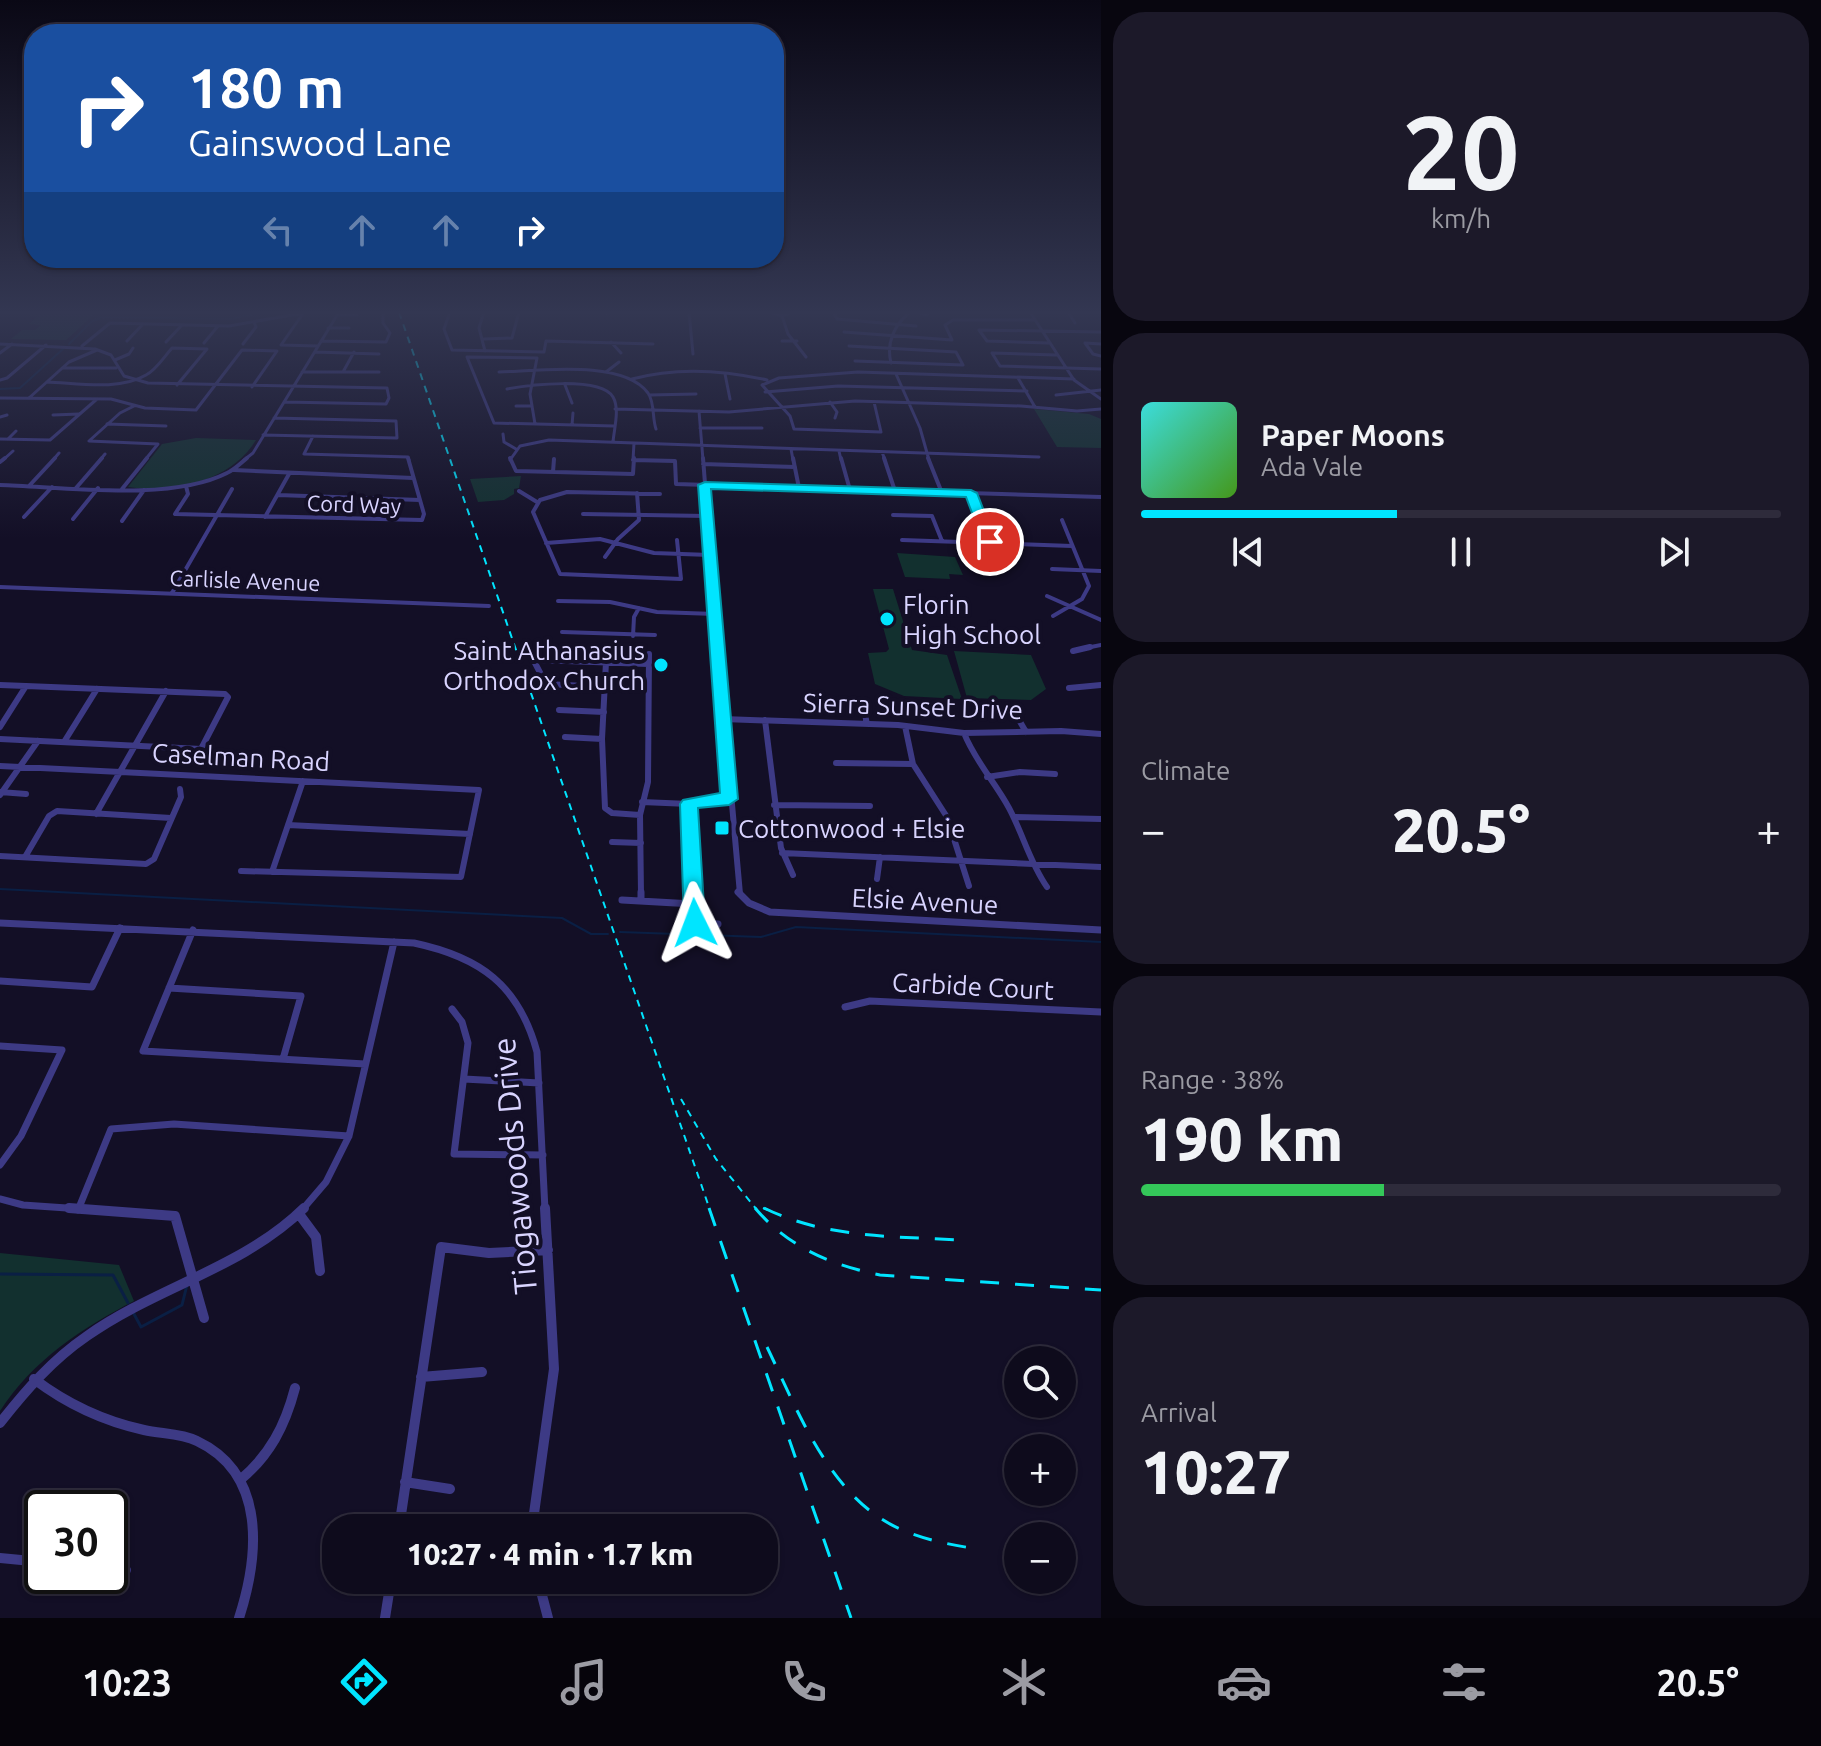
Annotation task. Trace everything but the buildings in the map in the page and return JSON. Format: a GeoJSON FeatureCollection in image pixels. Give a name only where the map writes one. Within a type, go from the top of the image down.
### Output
{"type":"FeatureCollection","features":[{"type":"Feature","properties":{"kind":"street"},"geometry":{"type":"LineString","coordinates":[[29,398],[41,388]]}},
{"type":"Feature","properties":{"kind":"street"},"geometry":{"type":"LineString","coordinates":[[0,398],[119,400],[134,406],[196,410],[213,388]]}},
{"type":"Feature","properties":{"kind":"street"},"geometry":{"type":"LineString","coordinates":[[0,491],[3,485],[144,490],[186,486],[234,470],[250,457],[293,388]]}},
{"type":"Feature","properties":{"kind":"street"},"geometry":{"type":"LineString","coordinates":[[284,402],[386,404],[389,398],[387,388],[341,388]]}},
{"type":"Feature","properties":{"kind":"street"},"geometry":{"type":"LineString","coordinates":[[479,388],[494,423],[614,426]]}},
{"type":"Feature","properties":{"kind":"street"},"geometry":{"type":"LineString","coordinates":[[507,389],[519,388]]}},
{"type":"Feature","properties":{"kind":"street"},"geometry":{"type":"LineString","coordinates":[[532,388],[535,424]]}},
{"type":"Feature","properties":{"kind":"street"},"geometry":{"type":"LineString","coordinates":[[566,388],[572,403]]}},
{"type":"Feature","properties":{"kind":"street"},"geometry":{"type":"LineString","coordinates":[[595,388],[612,395],[615,409],[613,442]]}},
{"type":"Feature","properties":{"kind":"street"},"geometry":{"type":"LineString","coordinates":[[640,388],[649,395],[656,429]]}},
{"type":"Feature","properties":{"kind":"street"},"geometry":{"type":"LineString","coordinates":[[728,388],[730,399]]}},
{"type":"Feature","properties":{"kind":"street"},"geometry":{"type":"LineString","coordinates":[[763,388],[792,419],[794,429],[881,432],[874,402]]}},
{"type":"Feature","properties":{"kind":"street"},"geometry":{"type":"LineString","coordinates":[[765,392],[820,388]]}},
{"type":"Feature","properties":{"kind":"street"},"geometry":{"type":"LineString","coordinates":[[887,388],[1027,391]]}},
{"type":"Feature","properties":{"kind":"street"},"geometry":{"type":"LineString","coordinates":[[903,388],[942,493]]}},
{"type":"Feature","properties":{"kind":"street"},"geometry":{"type":"LineString","coordinates":[[1025,388],[1035,407]]}},
{"type":"Feature","properties":{"kind":"street"},"geometry":{"type":"LineString","coordinates":[[1083,388],[1101,399]]}},
{"type":"Feature","properties":{"kind":"street"},"geometry":{"type":"LineString","coordinates":[[1056,395],[1101,390]]}},
{"type":"Feature","properties":{"kind":"street"},"geometry":{"type":"LineString","coordinates":[[649,395],[696,394]]}},
{"type":"Feature","properties":{"kind":"street"},"geometry":{"type":"LineString","coordinates":[[0,439],[50,440],[97,399]]}},
{"type":"Feature","properties":{"kind":"street"},"geometry":{"type":"LineString","coordinates":[[156,408],[163,400]]}},
{"type":"Feature","properties":{"kind":"street"},"geometry":{"type":"LineString","coordinates":[[615,409],[699,411],[830,402],[1101,409]]}},
{"type":"Feature","properties":{"kind":"street"},"geometry":{"type":"LineString","coordinates":[[830,402],[837,412],[835,418]]}},
{"type":"Feature","properties":{"kind":"street"},"geometry":{"type":"LineString","coordinates":[[122,489],[158,444],[89,441],[134,406]]}},
{"type":"Feature","properties":{"kind":"street"},"geometry":{"type":"LineString","coordinates":[[516,406],[532,406]]}},
{"type":"Feature","properties":{"kind":"street"},"geometry":{"type":"LineString","coordinates":[[642,802],[689,804],[708,799],[729,799],[699,411]]}},
{"type":"Feature","properties":{"kind":"street"},"geometry":{"type":"LineString","coordinates":[[1089,411],[1100,417]]}},
{"type":"Feature","properties":{"kind":"street"},"geometry":{"type":"LineString","coordinates":[[572,425],[573,413]]}},
{"type":"Feature","properties":{"kind":"street"},"geometry":{"type":"LineString","coordinates":[[53,415],[79,414]]}},
{"type":"Feature","properties":{"kind":"street"},"geometry":{"type":"LineString","coordinates":[[0,417],[7,415]]}},
{"type":"Feature","properties":{"kind":"street"},"geometry":{"type":"LineString","coordinates":[[263,435],[397,438],[399,433],[396,421],[274,418]]}},
{"type":"Feature","properties":{"kind":"street"},"geometry":{"type":"LineString","coordinates":[[107,424],[166,426]]}},
{"type":"Feature","properties":{"kind":"street"},"geometry":{"type":"LineString","coordinates":[[700,428],[762,428]]}},
{"type":"Feature","properties":{"kind":"street"},"geometry":{"type":"LineString","coordinates":[[8,439],[16,431]]}},
{"type":"Feature","properties":{"kind":"street"},"geometry":{"type":"LineString","coordinates":[[503,434],[504,442],[516,449]]}},
{"type":"Feature","properties":{"kind":"street","name":"Cord Way"},"geometry":{"type":"LineString","coordinates":[[186,486],[188,494],[175,514],[420,522],[424,514],[408,457],[304,454],[313,436]]}},
{"type":"Feature","properties":{"kind":"street"},"geometry":{"type":"LineString","coordinates":[[634,443],[633,474],[516,471],[510,458],[516,449],[541,441],[701,444],[1039,457]]}},
{"type":"Feature","properties":{"kind":"street"},"geometry":{"type":"LineString","coordinates":[[588,453],[589,441]]}},
{"type":"Feature","properties":{"kind":"street"},"geometry":{"type":"LineString","coordinates":[[791,449],[799,488]]}},
{"type":"Feature","properties":{"kind":"street"},"geometry":{"type":"LineString","coordinates":[[0,462],[13,451]]}},
{"type":"Feature","properties":{"kind":"street"},"geometry":{"type":"LineString","coordinates":[[839,451],[850,490]]}},
{"type":"Feature","properties":{"kind":"street"},"geometry":{"type":"LineString","coordinates":[[882,452],[895,491]]}},
{"type":"Feature","properties":{"kind":"street"},"geometry":{"type":"LineString","coordinates":[[29,486],[59,453]]}},
{"type":"Feature","properties":{"kind":"street"},"geometry":{"type":"LineString","coordinates":[[76,488],[105,454]]}},
{"type":"Feature","properties":{"kind":"street"},"geometry":{"type":"LineString","coordinates":[[553,472],[554,459]]}},
{"type":"Feature","properties":{"kind":"street"},"geometry":{"type":"LineString","coordinates":[[633,460],[675,461],[676,484],[1101,498]]}},
{"type":"Feature","properties":{"kind":"street"},"geometry":{"type":"LineString","coordinates":[[703,464],[795,467]]}},
{"type":"Feature","properties":{"kind":"street"},"geometry":{"type":"LineString","coordinates":[[234,470],[413,478]]}},
{"type":"Feature","properties":{"kind":"street"},"geometry":{"type":"LineString","coordinates":[[265,517],[289,474]]}},
{"type":"Feature","properties":{"kind":"street"},"geometry":{"type":"LineString","coordinates":[[24,517],[52,487]]}},
{"type":"Feature","properties":{"kind":"street"},"geometry":{"type":"LineString","coordinates":[[73,519],[98,488]]}},
{"type":"Feature","properties":{"kind":"street"},"geometry":{"type":"LineString","coordinates":[[172,593],[232,489]]}},
{"type":"Feature","properties":{"kind":"street"},"geometry":{"type":"LineString","coordinates":[[122,521],[144,490]]}},
{"type":"Feature","properties":{"kind":"street"},"geometry":{"type":"LineString","coordinates":[[519,491],[537,502]]}},
{"type":"Feature","properties":{"kind":"street"},"geometry":{"type":"LineString","coordinates":[[660,494],[567,492],[548,495],[537,502],[533,512],[560,574],[681,579],[677,540]]}},
{"type":"Feature","properties":{"kind":"street"},"geometry":{"type":"LineString","coordinates":[[605,557],[616,541],[638,522],[637,493]]}},
{"type":"Feature","properties":{"kind":"street"},"geometry":{"type":"LineString","coordinates":[[971,493],[990,542]]}},
{"type":"Feature","properties":{"kind":"street"},"geometry":{"type":"LineString","coordinates":[[278,495],[420,500]]}},
{"type":"Feature","properties":{"kind":"street"},"geometry":{"type":"LineString","coordinates":[[583,514],[707,516]]}},
{"type":"Feature","properties":{"kind":"street"},"geometry":{"type":"LineString","coordinates":[[893,515],[932,516],[942,541]]}},
{"type":"Feature","properties":{"kind":"street"},"geometry":{"type":"LineString","coordinates":[[978,517],[1009,518]]}},
{"type":"Feature","properties":{"kind":"street"},"geometry":{"type":"LineString","coordinates":[[1053,616],[1072,606],[1088,591],[1070,533],[1062,520]]}},
{"type":"Feature","properties":{"kind":"street"},"geometry":{"type":"LineString","coordinates":[[546,543],[590,538],[616,541],[649,552],[710,555]]}},
{"type":"Feature","properties":{"kind":"street"},"geometry":{"type":"LineString","coordinates":[[902,540],[1072,546]]}},
{"type":"Feature","properties":{"kind":"street"},"geometry":{"type":"LineString","coordinates":[[1052,569],[1101,571]]}},
{"type":"Feature","properties":{"kind":"street","name":"Carlisle Avenue"},"geometry":{"type":"LineString","coordinates":[[0,587],[489,606]]}},
{"type":"Feature","properties":{"kind":"street"},"geometry":{"type":"LineString","coordinates":[[1047,596],[1101,620]]}},
{"type":"Feature","properties":{"kind":"street"},"geometry":{"type":"LineString","coordinates":[[558,601],[610,602],[639,608],[715,614]]}},
{"type":"Feature","properties":{"kind":"street"},"geometry":{"type":"LineString","coordinates":[[633,636],[634,617],[639,608]]}},
{"type":"Feature","properties":{"kind":"street"},"geometry":{"type":"LineString","coordinates":[[562,632],[655,635]]}},
{"type":"Feature","properties":{"kind":"street"},"geometry":{"type":"LineString","coordinates":[[1073,651],[1101,645]]}},
{"type":"Feature","properties":{"kind":"street"},"geometry":{"type":"LineString","coordinates":[[641,901],[640,815],[648,782],[649,654]]}},
{"type":"Feature","properties":{"kind":"street"},"geometry":{"type":"LineString","coordinates":[[605,687],[546,684],[535,663],[538,660],[648,664]]}},
{"type":"Feature","properties":{"kind":"street"},"geometry":{"type":"LineString","coordinates":[[606,662],[602,739],[605,808],[612,813],[640,815]]}},
{"type":"Feature","properties":{"kind":"street"},"geometry":{"type":"LineString","coordinates":[[0,685],[225,694],[228,697],[201,749],[0,739]]}},
{"type":"Feature","properties":{"kind":"street"},"geometry":{"type":"LineString","coordinates":[[1069,688],[1101,685]]}},
{"type":"Feature","properties":{"kind":"street"},"geometry":{"type":"LineString","coordinates":[[0,727],[26,686]]}},
{"type":"Feature","properties":{"kind":"street"},"geometry":{"type":"LineString","coordinates":[[64,742],[97,689]]}},
{"type":"Feature","properties":{"kind":"street"},"geometry":{"type":"LineString","coordinates":[[96,814],[166,691]]}},
{"type":"Feature","properties":{"kind":"street"},"geometry":{"type":"LineString","coordinates":[[863,705],[867,724]]}},
{"type":"Feature","properties":{"kind":"street"},"geometry":{"type":"LineString","coordinates":[[559,710],[604,712]]}},
{"type":"Feature","properties":{"kind":"street"},"geometry":{"type":"LineString","coordinates":[[1015,713],[1026,732]]}},
{"type":"Feature","properties":{"kind":"street","name":"Sierra Sunset Drive"},"geometry":{"type":"LineString","coordinates":[[723,719],[905,726],[964,733],[1101,734]]}},
{"type":"Feature","properties":{"kind":"street"},"geometry":{"type":"LineString","coordinates":[[765,720],[782,853],[793,875]]}},
{"type":"Feature","properties":{"kind":"street"},"geometry":{"type":"LineString","coordinates":[[905,726],[913,764],[943,807],[969,886]]}},
{"type":"Feature","properties":{"kind":"street"},"geometry":{"type":"LineString","coordinates":[[964,733],[973,757],[1014,817],[1029,861],[1047,887]]}},
{"type":"Feature","properties":{"kind":"street"},"geometry":{"type":"LineString","coordinates":[[565,737],[602,739]]}},
{"type":"Feature","properties":{"kind":"street"},"geometry":{"type":"LineString","coordinates":[[1,793],[38,741]]}},
{"type":"Feature","properties":{"kind":"street"},"geometry":{"type":"LineString","coordinates":[[836,763],[913,764]]}},
{"type":"Feature","properties":{"kind":"street","name":"Caselman Road"},"geometry":{"type":"LineString","coordinates":[[0,766],[479,790],[470,834]]}},
{"type":"Feature","properties":{"kind":"street"},"geometry":{"type":"LineString","coordinates":[[987,777],[1020,772],[1055,774]]}},
{"type":"Feature","properties":{"kind":"street"},"geometry":{"type":"LineString","coordinates":[[272,872],[303,781]]}},
{"type":"Feature","properties":{"kind":"street"},"geometry":{"type":"LineString","coordinates":[[0,856],[146,864],[154,859],[181,797],[180,789]]}},
{"type":"Feature","properties":{"kind":"street"},"geometry":{"type":"LineString","coordinates":[[1,793],[26,794]]}},
{"type":"Feature","properties":{"kind":"street","name":"Elsie Avenue"},"geometry":{"type":"LineString","coordinates":[[729,799],[738,892],[749,903],[780,913],[1101,930]]}},
{"type":"Feature","properties":{"kind":"street"},"geometry":{"type":"LineString","coordinates":[[689,804],[695,923],[718,924]]}},
{"type":"Feature","properties":{"kind":"street"},"geometry":{"type":"LineString","coordinates":[[774,805],[870,806]]}},
{"type":"Feature","properties":{"kind":"street"},"geometry":{"type":"LineString","coordinates":[[25,857],[53,813],[171,818]]}},
{"type":"Feature","properties":{"kind":"street"},"geometry":{"type":"LineString","coordinates":[[1014,817],[1101,819]]}},
{"type":"Feature","properties":{"kind":"street"},"geometry":{"type":"LineString","coordinates":[[241,871],[461,877],[470,834],[288,825]]}},
{"type":"Feature","properties":{"kind":"street"},"geometry":{"type":"LineString","coordinates":[[612,842],[641,843]]}},
{"type":"Feature","properties":{"kind":"street"},"geometry":{"type":"LineString","coordinates":[[782,853],[1029,861],[1101,867]]}},
{"type":"Feature","properties":{"kind":"street"},"geometry":{"type":"LineString","coordinates":[[877,879],[880,857]]}},
{"type":"Feature","properties":{"kind":"street"},"geometry":{"type":"LineString","coordinates":[[622,900],[693,904]]}},
{"type":"Feature","properties":{"kind":"street","name":"Tiogawoods Drive"},"geometry":{"type":"LineString","coordinates":[[0,923],[193,930],[429,946],[457,954],[499,980],[518,1001],[531,1025],[537,1052],[554,1380],[534,1486],[533,1514]]}},
{"type":"Feature","properties":{"kind":"street"},"geometry":{"type":"LineString","coordinates":[[0,981],[92,987],[120,928]]}},
{"type":"Feature","properties":{"kind":"street"},"geometry":{"type":"LineString","coordinates":[[193,930],[143,1051],[365,1064]]}},
{"type":"Feature","properties":{"kind":"street"},"geometry":{"type":"LineString","coordinates":[[0,1423],[34,1379],[88,1333],[264,1242],[299,1214],[330,1176],[349,1136],[394,942]]}},
{"type":"Feature","properties":{"kind":"street"},"geometry":{"type":"LineString","coordinates":[[169,988],[301,996],[283,1059]]}},
{"type":"Feature","properties":{"kind":"street","name":"Carbide Court"},"geometry":{"type":"LineString","coordinates":[[845,1007],[870,1001],[1101,1012]]}},
{"type":"Feature","properties":{"kind":"street"},"geometry":{"type":"LineString","coordinates":[[452,1009],[468,1036],[454,1154],[543,1155]]}},
{"type":"Feature","properties":{"kind":"street"},"geometry":{"type":"LineString","coordinates":[[0,1046],[62,1050],[21,1136],[0,1165]]}},
{"type":"Feature","properties":{"kind":"street"},"geometry":{"type":"LineString","coordinates":[[464,1079],[539,1083]]}},
{"type":"Feature","properties":{"kind":"street"},"geometry":{"type":"LineString","coordinates":[[78,1210],[111,1129],[174,1124],[349,1136]]}},
{"type":"Feature","properties":{"kind":"street"},"geometry":{"type":"LineString","coordinates":[[0,1199],[23,1205],[175,1216],[204,1318]]}},
{"type":"Feature","properties":{"kind":"street"},"geometry":{"type":"LineString","coordinates":[[299,1214],[316,1237],[320,1271]]}},
{"type":"Feature","properties":{"kind":"street"},"geometry":{"type":"LineString","coordinates":[[401,1514],[441,1247],[489,1253],[548,1250]]}},
{"type":"Feature","properties":{"kind":"street"},"geometry":{"type":"LineString","coordinates":[[421,1377],[482,1372]]}},
{"type":"Feature","properties":{"kind":"street"},"geometry":{"type":"LineString","coordinates":[[34,1379],[63,1400],[103,1419],[198,1441],[222,1456],[240,1480],[250,1503],[256,1538],[252,1576],[239,1618]]}},
{"type":"Feature","properties":{"kind":"street"},"geometry":{"type":"LineString","coordinates":[[240,1480],[260,1463],[275,1443],[286,1422],[295,1388]]}},
{"type":"Feature","properties":{"kind":"street"},"geometry":{"type":"LineString","coordinates":[[405,1482],[450,1489]]}},
{"type":"Feature","properties":{"kind":"street"},"geometry":{"type":"LineString","coordinates":[[0,1558],[24,1560]]}},
{"type":"Feature","properties":{"kind":"street"},"geometry":{"type":"LineString","coordinates":[[385,1618],[389,1594]]}},
{"type":"Feature","properties":{"kind":"street"},"geometry":{"type":"LineString","coordinates":[[542,1594],[548,1618]]}},
{"type":"Feature","properties":{"kind":"green space"},"geometry":{"type":"Polygon","coordinates":[[[1034,409],[1089,414],[1101,419],[1101,448],[1057,447],[1034,409]]]}},
{"type":"Feature","properties":{"kind":"green space"},"geometry":{"type":"Polygon","coordinates":[[[196,438],[256,440],[232,466],[200,482],[164,488],[128,487],[162,444],[196,438]]]}},
{"type":"Feature","properties":{"kind":"green space"},"geometry":{"type":"Polygon","coordinates":[[[521,476],[519,488],[514,489],[514,494],[504,500],[478,502],[470,479],[521,476]]]}},
{"type":"Feature","properties":{"kind":"green space"},"geometry":{"type":"Polygon","coordinates":[[[897,553],[955,557],[963,575],[949,574],[950,579],[905,577],[897,553]]]}},
{"type":"Feature","properties":{"kind":"green space"},"geometry":{"type":"Polygon","coordinates":[[[873,589],[893,589],[912,650],[947,655],[962,699],[904,696],[875,684],[868,653],[889,649],[873,589]]]}},
{"type":"Feature","properties":{"kind":"green space"},"geometry":{"type":"Polygon","coordinates":[[[954,651],[1031,655],[1046,689],[1031,700],[967,698],[954,651]]]}},
{"type":"Feature","properties":{"kind":"green space"},"geometry":{"type":"Polygon","coordinates":[[[0,1253],[119,1265],[134,1301],[60,1347],[28,1376],[0,1411],[0,1253]]]}},
{"type":"Feature","properties":{"kind":"waterway"},"geometry":{"type":"LineString","coordinates":[[0,389],[21,388]]}},
{"type":"Feature","properties":{"kind":"waterway"},"geometry":{"type":"LineString","coordinates":[[0,889],[562,918],[591,934],[608,934]]}},
{"type":"Feature","properties":{"kind":"waterway"},"geometry":{"type":"LineString","coordinates":[[620,932],[761,937],[796,927],[1101,942]]}},
{"type":"Feature","properties":{"kind":"waterway"},"geometry":{"type":"LineString","coordinates":[[0,1274],[113,1275],[128,1303]]}},
{"type":"Feature","properties":{"kind":"waterway"},"geometry":{"type":"LineString","coordinates":[[134,1314],[141,1327],[182,1305],[187,1285]]}},
{"type":"Feature","properties":{"kind":"railway"},"geometry":{"type":"LineString","coordinates":[[425,388],[710,1210]]}},
{"type":"Feature","properties":{"kind":"railway"},"geometry":{"type":"LineString","coordinates":[[681,1099],[716,1159],[757,1210]]}},
{"type":"Feature","properties":{"kind":"railway"},"geometry":{"type":"LineString","coordinates":[[709,1208],[851,1618]]}},
{"type":"Feature","properties":{"kind":"railway"},"geometry":{"type":"LineString","coordinates":[[755,1208],[796,1244],[828,1260],[862,1271],[880,1275],[1101,1290]]}},
{"type":"Feature","properties":{"kind":"railway"},"geometry":{"type":"LineString","coordinates":[[763,1208],[768,1210]]}},
{"type":"Feature","properties":{"kind":"railway"},"geometry":{"type":"LineString","coordinates":[[764,1208],[810,1225],[858,1234],[957,1240]]}},
{"type":"Feature","properties":{"kind":"railway"},"geometry":{"type":"LineString","coordinates":[[767,1347],[804,1425],[835,1475],[854,1496],[875,1515],[900,1529],[938,1542],[978,1549]]}},
{"type":"Feature","properties":{"kind":"place","name":"Florin High School"},"geometry":{"type":"Point","coordinates":[887,619]}},
{"type":"Feature","properties":{"kind":"place","name":"Saint Athanasius Orthodox Church"},"geometry":{"type":"Point","coordinates":[661,665]}},
{"type":"Feature","properties":{"kind":"place","name":"Cottonwood + Elsie"},"geometry":{"type":"Point","coordinates":[722,828]}},
{"type":"Feature","properties":{"kind":"route"},"geometry":{"type":"LineString","coordinates":[[695,923],[689,804],[708,799],[729,799],[705,485],[971,493],[990,542]]}}]}
